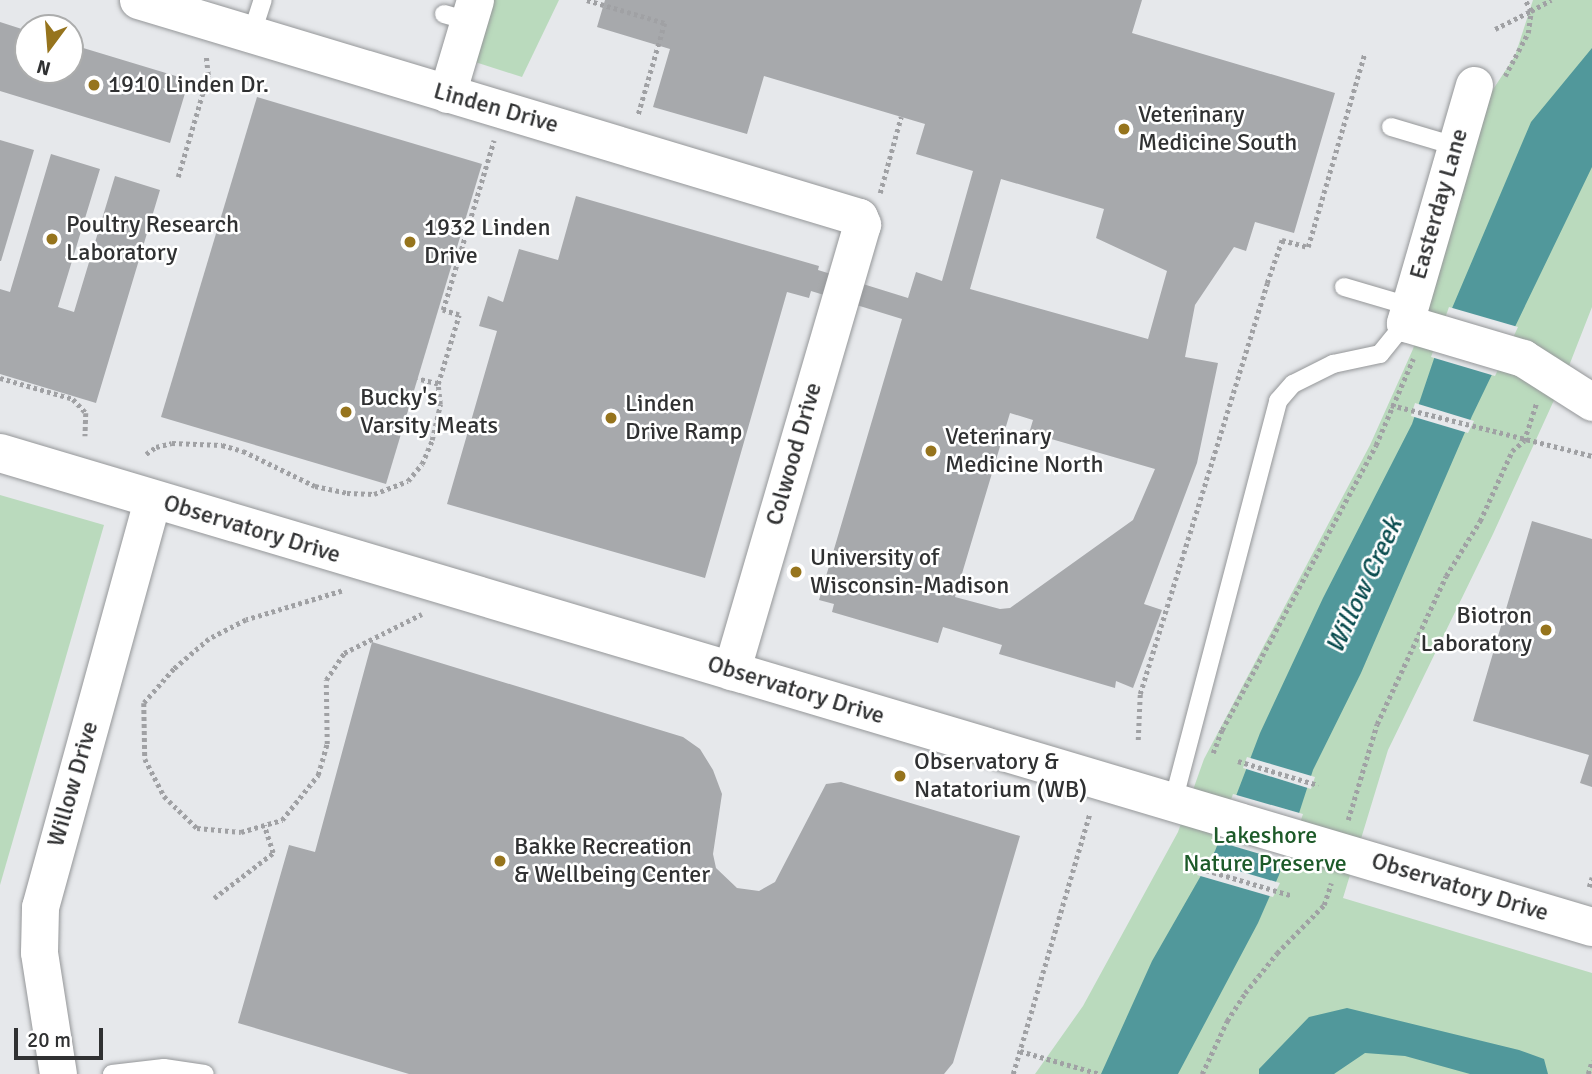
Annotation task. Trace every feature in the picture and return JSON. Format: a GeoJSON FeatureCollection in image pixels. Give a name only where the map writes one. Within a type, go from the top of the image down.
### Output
{"type":"FeatureCollection","features":[{"type":"Feature","properties":{"kind":"street","name":"Linden Drive"},"geometry":{"type":"LineString","coordinates":[[138,0],[251,36],[864,216]]}},
{"type":"Feature","properties":{"kind":"street"},"geometry":{"type":"LineString","coordinates":[[447,94],[462,12]]}},
{"type":"Feature","properties":{"kind":"street","name":"Easterday Lane"},"geometry":{"type":"LineString","coordinates":[[1417,320],[1455,146],[1474,85]]}},
{"type":"Feature","properties":{"kind":"street","name":"Colwood Drive"},"geometry":{"type":"LineString","coordinates":[[731,671],[864,216]]}},
{"type":"Feature","properties":{"kind":"street"},"geometry":{"type":"LineString","coordinates":[[1417,320],[1514,354],[1592,402]]}},
{"type":"Feature","properties":{"kind":"street","name":"Observatory Drive"},"geometry":{"type":"LineString","coordinates":[[0,453],[1592,927]]}},
{"type":"Feature","properties":{"kind":"street","name":"Willow Drive"},"geometry":{"type":"LineString","coordinates":[[58,1074],[39,952],[40,907],[152,499]]}},
{"type":"Feature","properties":{"kind":"lane"},"geometry":{"type":"LineString","coordinates":[[251,36],[264,0]]}},
{"type":"Feature","properties":{"kind":"lane"},"geometry":{"type":"LineString","coordinates":[[1391,127],[1455,146]]}},
{"type":"Feature","properties":{"kind":"lane"},"geometry":{"type":"LineString","coordinates":[[1173,802],[1278,401],[1293,384],[1333,364],[1380,354],[1417,320],[1344,287]]}},
{"type":"Feature","properties":{"kind":"lane"},"geometry":{"type":"LineString","coordinates":[[112,1074],[164,1068],[205,1074]]}},
{"type":"Feature","properties":{"kind":"path"},"geometry":{"type":"LineString","coordinates":[[587,0],[665,23],[636,123]]}},
{"type":"Feature","properties":{"kind":"path"},"geometry":{"type":"LineString","coordinates":[[1495,29],[1531,10],[1525,0]]}},
{"type":"Feature","properties":{"kind":"path"},"geometry":{"type":"LineString","coordinates":[[178,177],[208,75],[205,51]]}},
{"type":"Feature","properties":{"kind":"path"},"geometry":{"type":"LineString","coordinates":[[1138,740],[1140,694],[1267,283],[1283,240],[1308,247],[1364,55]]}},
{"type":"Feature","properties":{"kind":"path"},"geometry":{"type":"LineString","coordinates":[[864,216],[901,117]]}},
{"type":"Feature","properties":{"kind":"path"},"geometry":{"type":"LineString","coordinates":[[146,454],[156,447],[172,443],[222,445],[243,451],[315,486],[347,493],[374,494],[408,481],[422,464],[432,440],[440,404],[438,384],[458,315],[443,310],[496,136]]}},
{"type":"Feature","properties":{"kind":"path"},"geometry":{"type":"LineString","coordinates":[[1213,754],[1222,730],[1376,445],[1413,358]]}},
{"type":"Feature","properties":{"kind":"path"},"geometry":{"type":"LineString","coordinates":[[0,378],[73,400],[86,413],[85,436]]}},
{"type":"Feature","properties":{"kind":"path"},"geometry":{"type":"LineString","coordinates":[[418,379],[438,384]]}},
{"type":"Feature","properties":{"kind":"path"},"geometry":{"type":"LineString","coordinates":[[1202,1074],[1227,1021],[1245,993],[1277,953],[1324,905],[1377,724],[1447,576],[1480,521],[1512,451],[1524,441],[1540,389]]}},
{"type":"Feature","properties":{"kind":"path"},"geometry":{"type":"LineString","coordinates":[[1391,405],[1524,441],[1544,442],[1592,456]]}},
{"type":"Feature","properties":{"kind":"path"},"geometry":{"type":"LineString","coordinates":[[343,591],[247,620],[209,639],[174,668],[144,704],[145,759],[164,796],[197,828],[241,832],[282,820],[318,775],[327,744],[326,680],[344,653],[422,614]]}},
{"type":"Feature","properties":{"kind":"path"},"geometry":{"type":"LineString","coordinates":[[1238,761],[1318,785]]}},
{"type":"Feature","properties":{"kind":"path"},"geometry":{"type":"LineString","coordinates":[[1013,1074],[1089,815]]}},
{"type":"Feature","properties":{"kind":"path"},"geometry":{"type":"LineString","coordinates":[[214,898],[274,853],[264,825]]}},
{"type":"Feature","properties":{"kind":"path"},"geometry":{"type":"LineString","coordinates":[[1186,864],[1290,895]]}},
{"type":"Feature","properties":{"kind":"path"},"geometry":{"type":"LineString","coordinates":[[1589,887],[1592,877]]}},
{"type":"Feature","properties":{"kind":"path"},"geometry":{"type":"LineString","coordinates":[[1020,1051],[1096,1073]]}},
{"type":"Feature","properties":{"kind":"path"},"geometry":{"type":"LineString","coordinates":[[1588,1074],[1592,1061]]}},
{"type":"Feature","properties":{"kind":"green space"},"geometry":{"type":"Polygon","coordinates":[[[490,0],[559,0],[522,77],[472,61],[490,0]]]}},
{"type":"Feature","properties":{"kind":"green space","name":"Lakeshore Nature Preserve"},"geometry":{"type":"Polygon","coordinates":[[[1533,0],[1592,0],[1592,307],[1565,376],[1493,534],[1388,750],[1343,898],[1592,973],[1592,1074],[1035,1074],[1083,1006],[1178,832],[1204,759],[1370,445],[1413,349],[1490,94],[1515,56],[1533,0]]]}},
{"type":"Feature","properties":{"kind":"green space"},"geometry":{"type":"Polygon","coordinates":[[[0,495],[104,525],[0,885],[0,495]]]}},
{"type":"Feature","properties":{"kind":"water","name":"Willow Creek"},"geometry":{"type":"Polygon","coordinates":[[[1592,48],[1592,167],[1472,416],[1361,673],[1313,770],[1279,875],[1258,923],[1178,1074],[1101,1074],[1152,961],[1215,851],[1260,733],[1323,598],[1412,424],[1447,320],[1531,122],[1592,48]]]}},
{"type":"Feature","properties":{"kind":"water"},"geometry":{"type":"Polygon","coordinates":[[[1347,1008],[1519,1050],[1544,1059],[1548,1074],[1470,1074],[1405,1056],[1365,1053],[1334,1074],[1259,1074],[1259,1069],[1309,1017],[1347,1008]]]}},
{"type":"Feature","properties":{"kind":"pier"},"geometry":{"type":"Polygon","coordinates":[[[1449,307],[1518,327],[1495,376],[1431,357],[1449,307]]]}},
{"type":"Feature","properties":{"kind":"pier"},"geometry":{"type":"Polygon","coordinates":[[[1415,403],[1474,421],[1468,433],[1411,416],[1415,403]]]}},
{"type":"Feature","properties":{"kind":"pier"},"geometry":{"type":"Polygon","coordinates":[[[1247,757],[1315,777],[1311,789],[1243,768],[1247,757]]]}},
{"type":"Feature","properties":{"kind":"pier"},"geometry":{"type":"Polygon","coordinates":[[[1233,794],[1303,814],[1287,862],[1216,841],[1233,794]]]}},
{"type":"Feature","properties":{"kind":"pier"},"geometry":{"type":"Polygon","coordinates":[[[1205,861],[1280,883],[1273,897],[1197,875],[1205,861]]]}},
{"type":"Feature","properties":{"kind":"building"},"geometry":{"type":"Polygon","coordinates":[[[605,0],[1142,0],[1132,33],[1335,93],[1294,233],[1255,222],[1246,251],[1234,247],[1195,305],[1185,357],[1218,363],[1197,463],[1144,604],[1162,610],[1133,688],[1116,681],[1115,688],[999,654],[1002,645],[943,627],[938,643],[832,612],[834,604],[819,600],[902,319],[811,291],[809,298],[787,292],[705,578],[447,504],[497,331],[479,326],[488,296],[503,302],[519,249],[558,260],[576,196],[819,266],[818,270],[908,298],[916,272],[942,281],[973,171],[916,154],[925,124],[764,76],[747,134],[653,107],[670,49],[597,27],[605,0]],[[1001,179],[970,289],[1148,339],[1167,271],[1096,238],[1104,209],[1001,179]],[[1010,413],[955,597],[1000,609],[1010,608],[1133,520],[1155,469],[1034,434],[1033,438],[1028,437],[1033,420],[1010,413]]]}},
{"type":"Feature","properties":{"kind":"building","name":"1910 Linden Dr."},"geometry":{"type":"Polygon","coordinates":[[[0,22],[14,26],[14,84],[84,84],[84,48],[189,80],[170,143],[0,91],[0,22]]]}},
{"type":"Feature","properties":{"kind":"building"},"geometry":{"type":"Polygon","coordinates":[[[257,97],[482,164],[386,484],[161,417],[257,97]]]}},
{"type":"Feature","properties":{"kind":"building","name":"Poultry Research Laboratory"},"geometry":{"type":"Polygon","coordinates":[[[0,140],[34,150],[1,261],[0,261],[0,140]]]}},
{"type":"Feature","properties":{"kind":"building","name":"Poultry Research Laboratory"},"geometry":{"type":"Polygon","coordinates":[[[51,154],[100,169],[58,307],[74,312],[115,176],[160,190],[96,403],[0,374],[0,289],[10,292],[51,154]]]}},
{"type":"Feature","properties":{"kind":"building","name":"Biotron Laboratory"},"geometry":{"type":"Polygon","coordinates":[[[1532,521],[1592,539],[1592,787],[1580,783],[1589,755],[1473,721],[1532,521]]]}},
{"type":"Feature","properties":{"kind":"building","name":"Bakke Recreation & Wellbeing Center"},"geometry":{"type":"Polygon","coordinates":[[[372,642],[683,737],[700,749],[713,770],[722,794],[713,854],[716,868],[737,888],[759,891],[775,882],[826,784],[841,782],[1020,836],[953,1063],[944,1074],[409,1074],[238,1023],[289,845],[315,852],[372,642]]]}},
{"type":"Feature","properties":{"kind":"place","name":"1910 Linden Dr."},"geometry":{"type":"Point","coordinates":[94,85]}},
{"type":"Feature","properties":{"kind":"place","name":"Veterinary Medicine South"},"geometry":{"type":"Point","coordinates":[1124,129]}},
{"type":"Feature","properties":{"kind":"place","name":"Poultry Research Laboratory"},"geometry":{"type":"Point","coordinates":[52,239]}},
{"type":"Feature","properties":{"kind":"place","name":"1932 Linden Drive"},"geometry":{"type":"Point","coordinates":[410,242]}},
{"type":"Feature","properties":{"kind":"place","name":"Bucky's Varsity Meats"},"geometry":{"type":"Point","coordinates":[346,412]}},
{"type":"Feature","properties":{"kind":"place","name":"Linden Drive Ramp"},"geometry":{"type":"Point","coordinates":[611,418]}},
{"type":"Feature","properties":{"kind":"place","name":"Veterinary Medicine North"},"geometry":{"type":"Point","coordinates":[931,451]}},
{"type":"Feature","properties":{"kind":"place","name":"University of Wisconsin-Madison"},"geometry":{"type":"Point","coordinates":[796,572]}},
{"type":"Feature","properties":{"kind":"place","name":"Biotron Laboratory"},"geometry":{"type":"Point","coordinates":[1546,630]}},
{"type":"Feature","properties":{"kind":"place","name":"Observatory & Natatorium (WB)"},"geometry":{"type":"Point","coordinates":[900,776]}},
{"type":"Feature","properties":{"kind":"place","name":"Bakke Recreation & Wellbeing Center"},"geometry":{"type":"Point","coordinates":[500,861]}}]}
